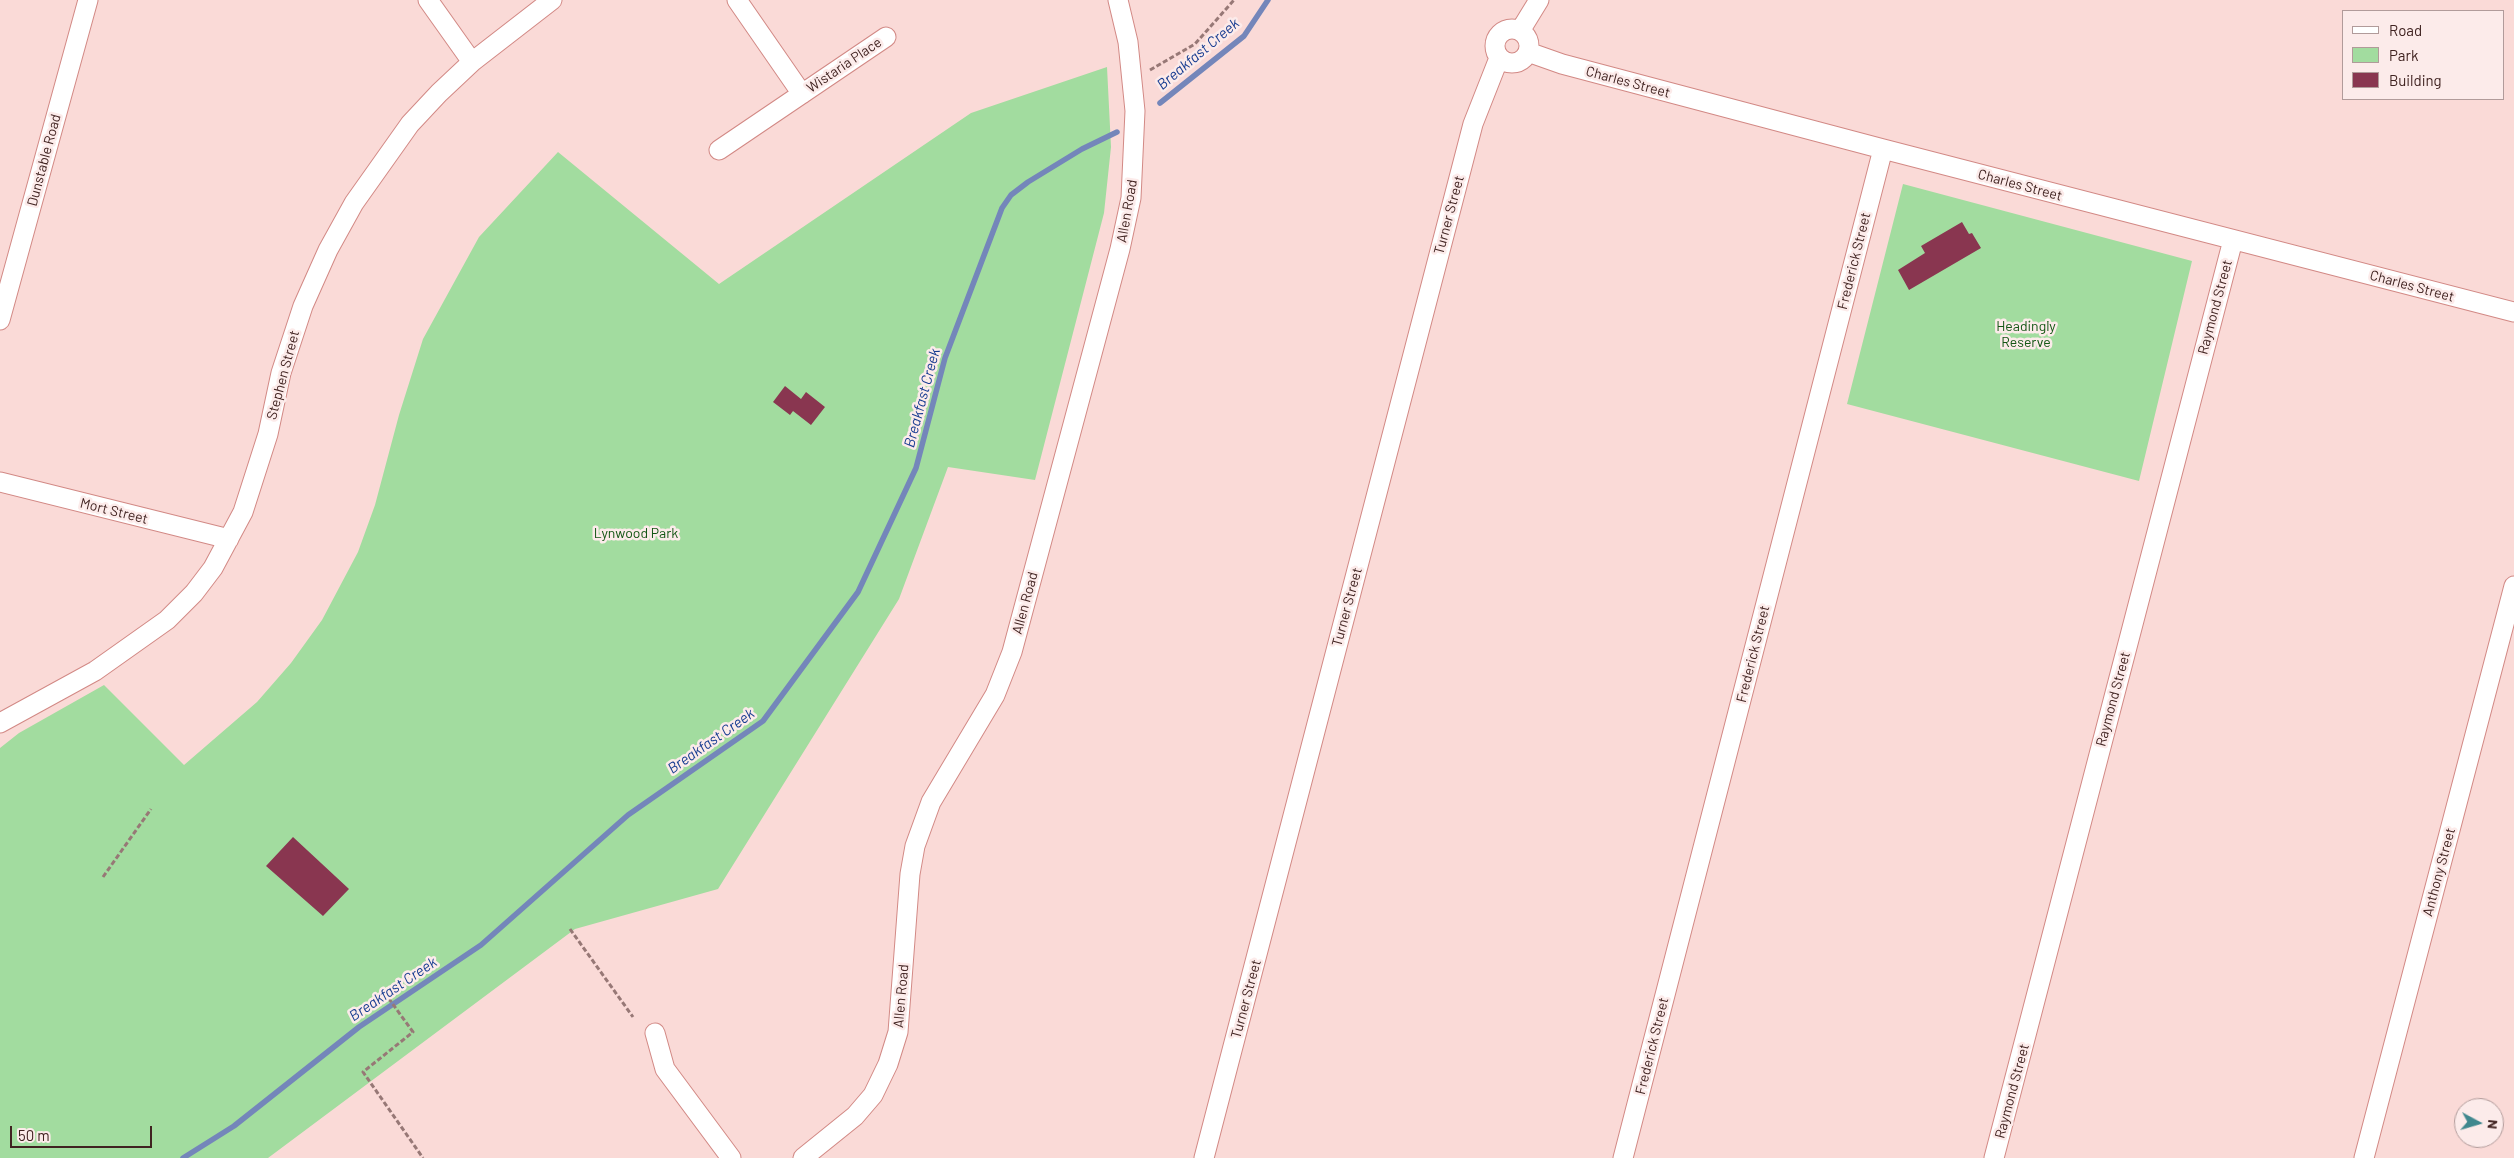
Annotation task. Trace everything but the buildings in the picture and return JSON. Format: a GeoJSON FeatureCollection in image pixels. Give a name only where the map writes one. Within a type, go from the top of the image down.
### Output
{"type":"FeatureCollection","features":[{"type":"Feature","properties":{"kind":"street","name":"Dunstable Road"},"geometry":{"type":"LineString","coordinates":[[0,320],[88,0]]}},
{"type":"Feature","properties":{"kind":"street"},"geometry":{"type":"LineString","coordinates":[[428,0],[472,62]]}},
{"type":"Feature","properties":{"kind":"street","name":"Stephen Street"},"geometry":{"type":"LineString","coordinates":[[0,723],[95,671],[167,620],[194,593],[212,568],[243,512],[268,434],[281,373],[303,306],[328,250],[354,204],[410,124],[472,62],[552,0]]}},
{"type":"Feature","properties":{"kind":"street","name":"Wistaria Place"},"geometry":{"type":"LineString","coordinates":[[737,0],[802,94]]}},
{"type":"Feature","properties":{"kind":"street","name":"Allen Road"},"geometry":{"type":"LineString","coordinates":[[803,1158],[856,1116],[873,1095],[888,1064],[898,1032],[910,874],[915,846],[931,802],[995,695],[1012,652],[1120,249],[1131,198],[1135,111],[1128,42],[1118,0]]}},
{"type":"Feature","properties":{"kind":"street"},"geometry":{"type":"LineString","coordinates":[[1520,31],[1538,0]]}},
{"type":"Feature","properties":{"kind":"street"},"geometry":{"type":"LineString","coordinates":[[1509,28],[1520,31],[1527,38],[1528,52],[1525,57],[1515,63],[1509,63],[1499,58],[1494,43],[1500,33],[1509,28]]}},
{"type":"Feature","properties":{"kind":"street","name":"Wistaria Place"},"geometry":{"type":"LineString","coordinates":[[719,150],[886,36]]}},
{"type":"Feature","properties":{"kind":"street","name":"Charles Street"},"geometry":{"type":"LineString","coordinates":[[1528,52],[1562,64],[1883,149],[2514,312]]}},
{"type":"Feature","properties":{"kind":"street","name":"Turner Street"},"geometry":{"type":"LineString","coordinates":[[1204,1158],[1473,124],[1499,58]]}},
{"type":"Feature","properties":{"kind":"street","name":"Frederick Street"},"geometry":{"type":"LineString","coordinates":[[1623,1158],[1883,149]]}},
{"type":"Feature","properties":{"kind":"street","name":"Raymond Street"},"geometry":{"type":"LineString","coordinates":[[1994,1158],[2233,240]]}},
{"type":"Feature","properties":{"kind":"street","name":"Mort Street"},"geometry":{"type":"LineString","coordinates":[[0,482],[229,539]]}},
{"type":"Feature","properties":{"kind":"street","name":"Anthony Street"},"geometry":{"type":"LineString","coordinates":[[2364,1158],[2514,586]]}},
{"type":"Feature","properties":{"kind":"street"},"geometry":{"type":"LineString","coordinates":[[656,1033],[665,1069],[731,1158]]}},
{"type":"Feature","properties":{"kind":"path"},"geometry":{"type":"LineString","coordinates":[[1150,70],[1195,44],[1234,0]]}},
{"type":"Feature","properties":{"kind":"path"},"geometry":{"type":"LineString","coordinates":[[104,877],[151,809]]}},
{"type":"Feature","properties":{"kind":"path"},"geometry":{"type":"LineString","coordinates":[[570,929],[633,1017]]}},
{"type":"Feature","properties":{"kind":"path"},"geometry":{"type":"LineString","coordinates":[[384,992],[413,1032],[363,1072],[422,1158]]}},
{"type":"Feature","properties":{"kind":"green space","name":"Lynwood Park"},"geometry":{"type":"Polygon","coordinates":[[[1107,67],[1111,147],[1104,213],[1035,480],[948,467],[899,599],[718,889],[575,929],[268,1158],[0,1158],[0,748],[19,733],[104,685],[184,765],[257,702],[291,663],[322,620],[358,552],[375,505],[399,415],[423,339],[479,237],[558,152],[719,284],[971,113],[1107,67]]]}},
{"type":"Feature","properties":{"kind":"green space","name":"Headingly Reserve"},"geometry":{"type":"Polygon","coordinates":[[[1903,184],[2192,261],[2139,481],[1847,404],[1903,184]]]}},
{"type":"Feature","properties":{"kind":"waterway","name":"Breakfast Creek"},"geometry":{"type":"LineString","coordinates":[[1160,103],[1244,36],[1268,0]]}},
{"type":"Feature","properties":{"kind":"waterway","name":"Breakfast Creek"},"geometry":{"type":"LineString","coordinates":[[183,1158],[234,1126],[359,1027],[481,945],[628,815],[763,721],[858,592],[916,468],[945,358],[1002,208],[1011,195],[1028,182],[1082,149],[1117,132]]}}]}
